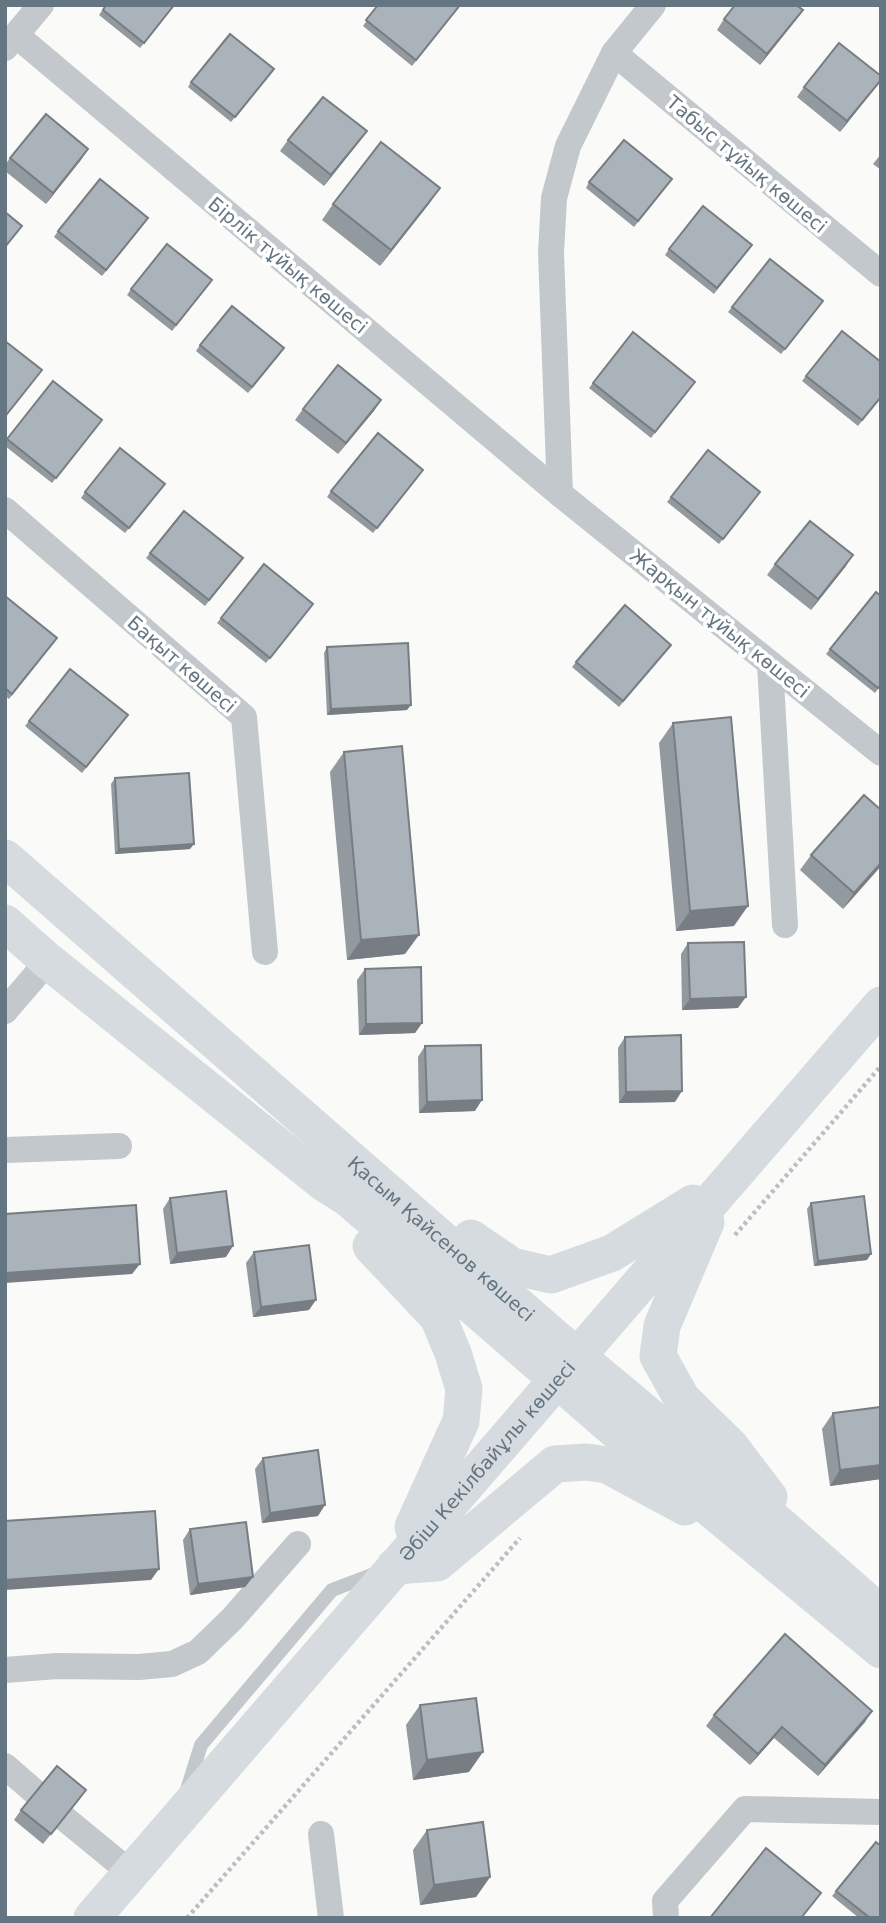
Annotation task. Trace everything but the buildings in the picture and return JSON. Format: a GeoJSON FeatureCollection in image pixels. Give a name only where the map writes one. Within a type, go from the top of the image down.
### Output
{"type":"FeatureCollection","features":[{"type":"Feature","properties":{"kind":"street"},"geometry":{"type":"LineString","coordinates":[[10,42],[41,5]]}},
{"type":"Feature","properties":{"kind":"street"},"geometry":{"type":"LineString","coordinates":[[560,494],[551,253],[554,198],[568,146],[614,53],[653,5]]}},
{"type":"Feature","properties":{"kind":"street","name":"Бірлік тұйық көшесі"},"geometry":{"type":"LineString","coordinates":[[10,42],[560,494]]}},
{"type":"Feature","properties":{"kind":"street","name":"Табыс тұйық көшесі"},"geometry":{"type":"LineString","coordinates":[[614,53],[881,274]]}},
{"type":"Feature","properties":{"kind":"street","name":"Жарқын тұйық көшесі"},"geometry":{"type":"LineString","coordinates":[[560,494],[881,753]]}},
{"type":"Feature","properties":{"kind":"street","name":"Бақыт көшесі"},"geometry":{"type":"LineString","coordinates":[[5,510],[244,718],[265,952]]}},
{"type":"Feature","properties":{"kind":"street"},"geometry":{"type":"LineString","coordinates":[[770,664],[785,925]]}},
{"type":"Feature","properties":{"kind":"street","name":"Қасым Қайсенов көшесі"},"geometry":{"type":"LineString","coordinates":[[5,858],[358,1166],[567,1366],[607,1423],[881,1614]]}},
{"type":"Feature","properties":{"kind":"street","name":"Қасым Қайсенов көшесі"},"geometry":{"type":"LineString","coordinates":[[5,923],[48,961],[324,1183],[349,1199],[532,1359],[567,1366]]}},
{"type":"Feature","properties":{"kind":"street"},"geometry":{"type":"LineString","coordinates":[[5,1011],[48,961]]}},
{"type":"Feature","properties":{"kind":"street","name":"Әбіш Кекілбайұлы көшесі"},"geometry":{"type":"LineString","coordinates":[[92,1918],[881,1004]]}},
{"type":"Feature","properties":{"kind":"street"},"geometry":{"type":"LineString","coordinates":[[5,1150],[119,1146]]}},
{"type":"Feature","properties":{"kind":"street"},"geometry":{"type":"LineString","coordinates":[[358,1166],[512,1266],[551,1275],[612,1253],[724,1184]]}},
{"type":"Feature","properties":{"kind":"street"},"geometry":{"type":"LineString","coordinates":[[324,1183],[362,1235],[438,1317],[464,1388],[461,1422],[395,1566],[437,1563],[555,1464],[587,1462],[607,1465],[659,1495],[764,1532],[774,1503],[730,1447],[682,1399],[658,1356],[662,1326],[724,1184]]}},
{"type":"Feature","properties":{"kind":"street","name":"Қасым Қайсенов көшесі"},"geometry":{"type":"LineString","coordinates":[[764,1532],[881,1650]]}},
{"type":"Feature","properties":{"kind":"street"},"geometry":{"type":"LineString","coordinates":[[5,1670],[57,1666],[139,1667],[172,1664],[198,1652],[232,1619],[298,1544]]}},
{"type":"Feature","properties":{"kind":"street"},"geometry":{"type":"LineString","coordinates":[[5,1766],[36,1793]]}},
{"type":"Feature","properties":{"kind":"street"},"geometry":{"type":"LineString","coordinates":[[666,1918],[665,1901],[745,1809],[881,1812]]}},
{"type":"Feature","properties":{"kind":"street"},"geometry":{"type":"LineString","coordinates":[[64,1818],[131,1873]]}},
{"type":"Feature","properties":{"kind":"street"},"geometry":{"type":"LineString","coordinates":[[321,1834],[331,1918]]}}]}
